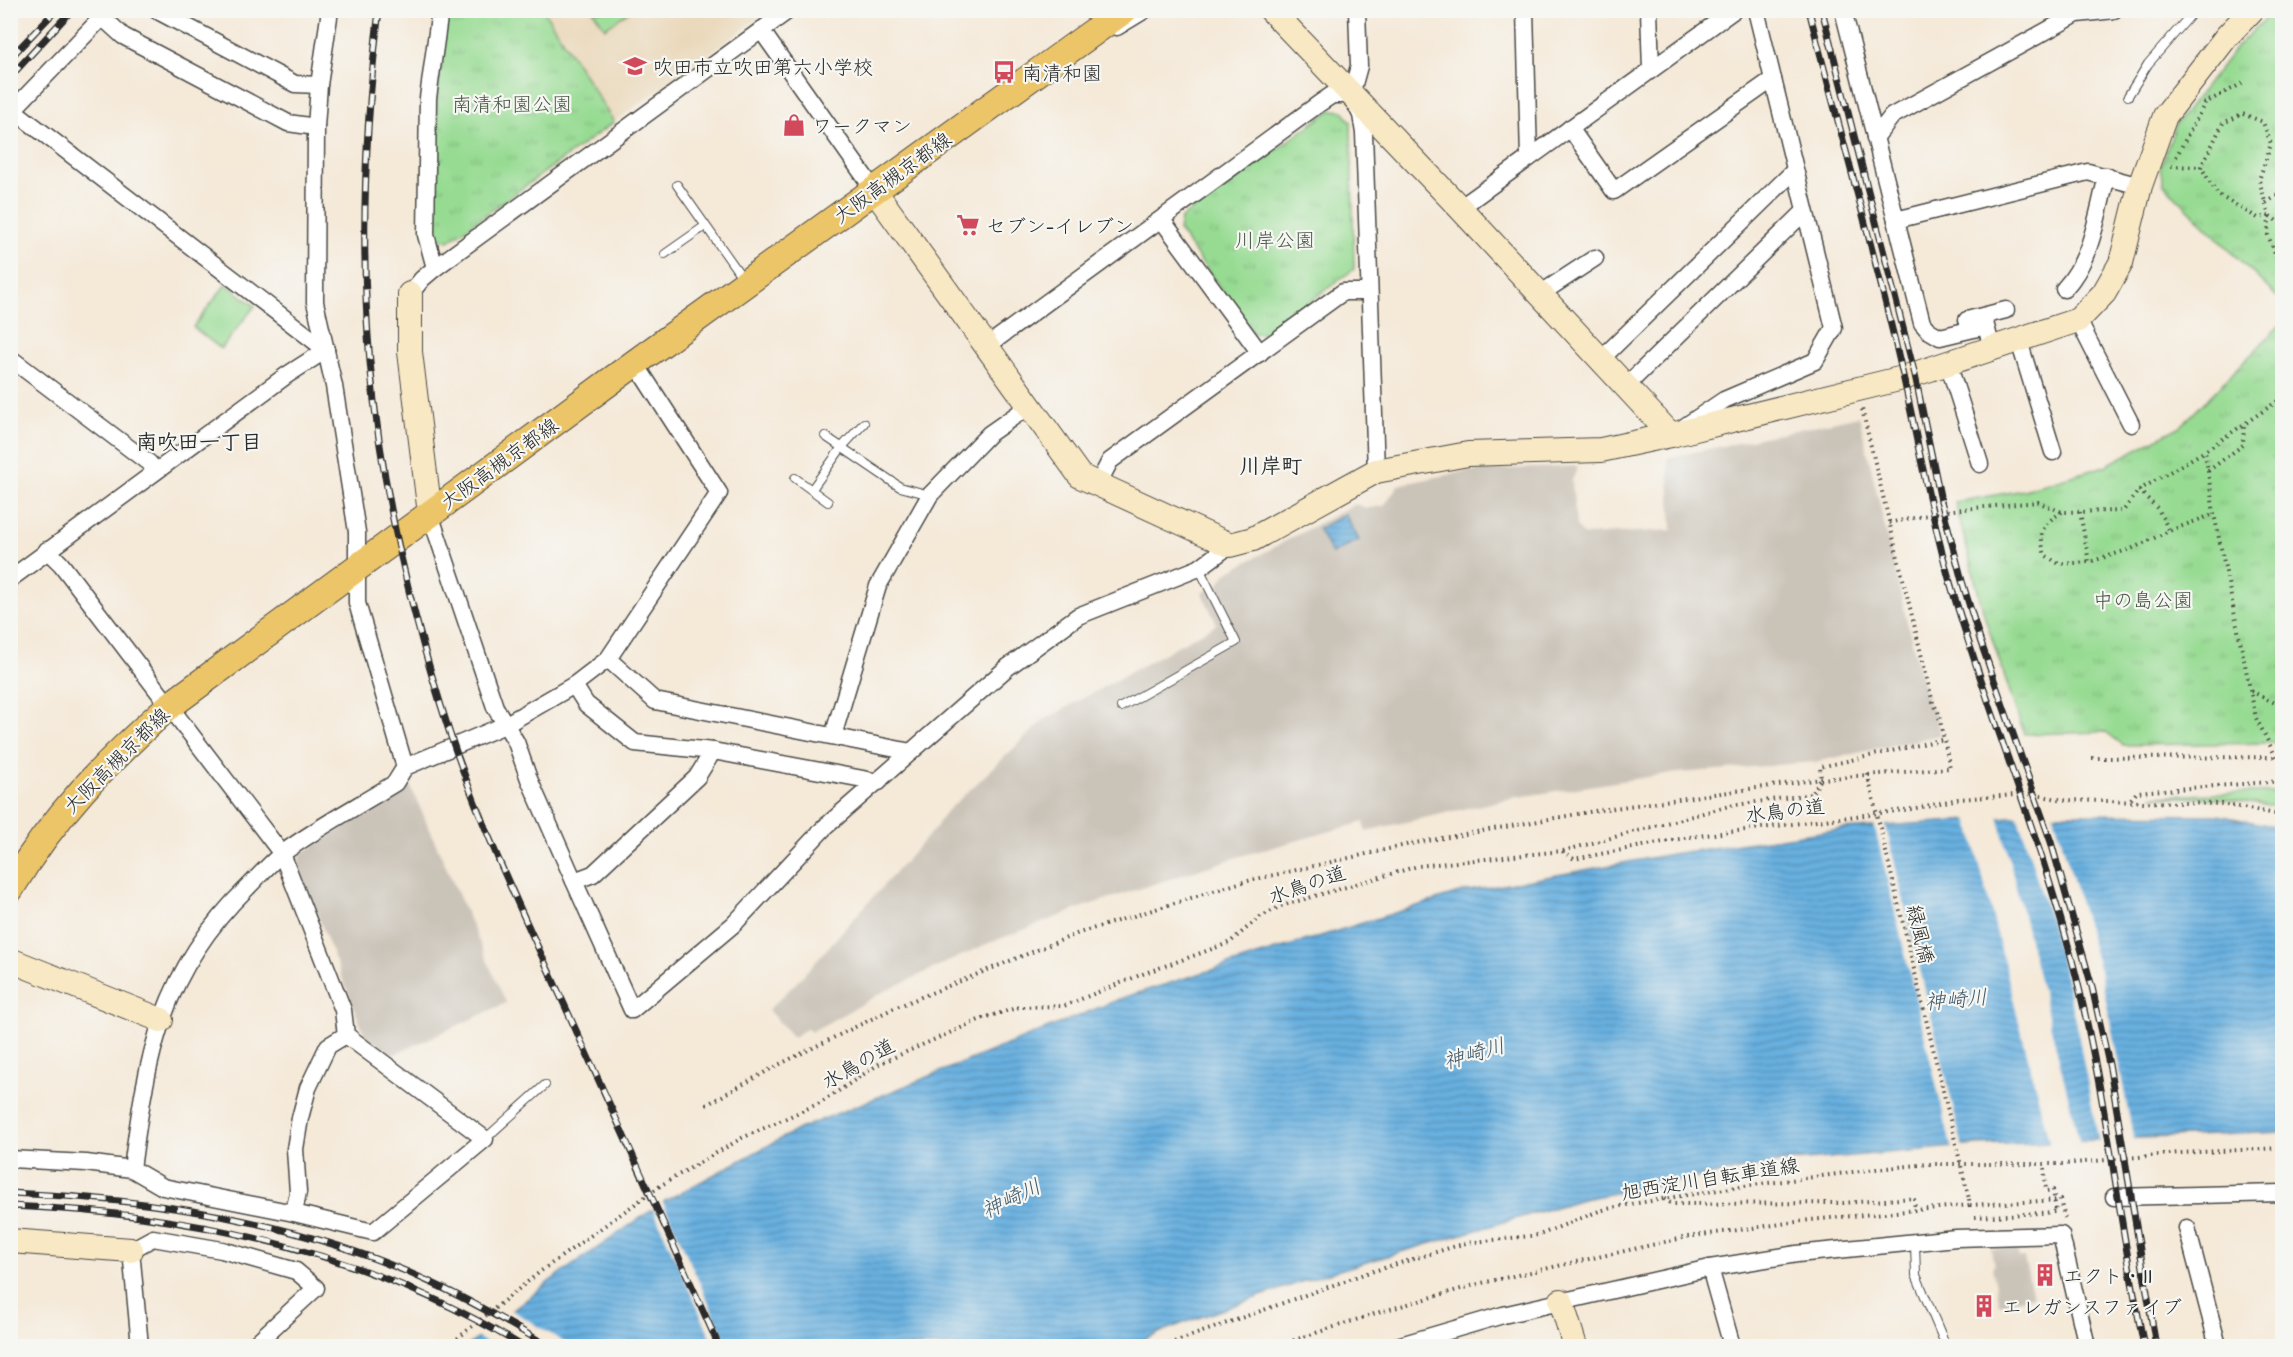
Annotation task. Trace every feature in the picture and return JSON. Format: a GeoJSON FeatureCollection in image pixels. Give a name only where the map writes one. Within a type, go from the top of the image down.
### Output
{"type":"FeatureCollection","features":[{"type":"Feature","properties":{"kind":"main road","name":"大阪高槻京都線"},"geometry":{"type":"LineString","coordinates":[[10,889],[60,815],[129,742],[168,707],[635,363],[1124,10]]}},
{"type":"Feature","properties":{"kind":"street"},"geometry":{"type":"LineString","coordinates":[[156,10],[295,84],[319,85]]}},
{"type":"Feature","properties":{"kind":"street"},"geometry":{"type":"LineString","coordinates":[[330,10],[319,85],[316,127],[315,302],[334,386],[357,532],[357,603],[405,767]]}},
{"type":"Feature","properties":{"kind":"street"},"geometry":{"type":"LineString","coordinates":[[435,268],[426,235],[428,98],[440,10]]}},
{"type":"Feature","properties":{"kind":"street"},"geometry":{"type":"LineString","coordinates":[[789,10],[435,268],[410,294],[410,352],[430,514],[495,707],[516,742],[529,778],[632,1010],[734,924],[824,828],[879,782],[1008,666],[1078,616],[1199,568],[1230,545],[1253,539],[1376,471],[1468,454],[1600,450],[1671,435],[1904,378],[2078,320],[2104,293],[2121,262],[2139,186],[2165,116],[2227,36],[2252,10]]}},
{"type":"Feature","properties":{"kind":"street","name":"大阪高槻京都線"},"geometry":{"type":"LineString","coordinates":[[1028,80],[1107,10]]}},
{"type":"Feature","properties":{"kind":"street","name":"大阪高槻京都線"},"geometry":{"type":"LineString","coordinates":[[1028,80],[1145,10]]}},
{"type":"Feature","properties":{"kind":"street"},"geometry":{"type":"LineString","coordinates":[[1271,10],[1460,208],[1671,435]]}},
{"type":"Feature","properties":{"kind":"street"},"geometry":{"type":"LineString","coordinates":[[1357,10],[1359,66],[1351,95],[1361,115],[1364,133],[1376,471]]}},
{"type":"Feature","properties":{"kind":"street"},"geometry":{"type":"LineString","coordinates":[[1525,10],[1529,158]]}},
{"type":"Feature","properties":{"kind":"street"},"geometry":{"type":"LineString","coordinates":[[1649,10],[1651,70]]}},
{"type":"Feature","properties":{"kind":"street"},"geometry":{"type":"LineString","coordinates":[[1460,208],[1734,10]]}},
{"type":"Feature","properties":{"kind":"street"},"geometry":{"type":"LineString","coordinates":[[1671,435],[1724,400],[1815,361],[1834,328],[1756,10]]}},
{"type":"Feature","properties":{"kind":"street"},"geometry":{"type":"LineString","coordinates":[[1844,10],[1922,323],[1928,330],[1940,337],[1986,326],[1992,349]]}},
{"type":"Feature","properties":{"kind":"street"},"geometry":{"type":"LineString","coordinates":[[1875,138],[1892,116],[2077,14],[2114,10]]}},
{"type":"Feature","properties":{"kind":"street"},"geometry":{"type":"LineString","coordinates":[[316,127],[288,123],[123,36],[106,14],[12,111],[326,350]]}},
{"type":"Feature","properties":{"kind":"street"},"geometry":{"type":"LineString","coordinates":[[761,30],[873,190],[1080,476],[1230,545]]}},
{"type":"Feature","properties":{"kind":"street"},"geometry":{"type":"LineString","coordinates":[[1570,128],[1614,191],[1773,79]]}},
{"type":"Feature","properties":{"kind":"street"},"geometry":{"type":"LineString","coordinates":[[987,346],[1320,103],[1332,95],[1351,95]]}},
{"type":"Feature","properties":{"kind":"street"},"geometry":{"type":"LineString","coordinates":[[1601,359],[1795,170]]}},
{"type":"Feature","properties":{"kind":"street"},"geometry":{"type":"LineString","coordinates":[[1896,220],[2088,172],[2139,186]]}},
{"type":"Feature","properties":{"kind":"street"},"geometry":{"type":"LineString","coordinates":[[2064,289],[2076,276],[2085,259],[2107,176]]}},
{"type":"Feature","properties":{"kind":"street"},"geometry":{"type":"LineString","coordinates":[[1626,386],[1806,211]]}},
{"type":"Feature","properties":{"kind":"street"},"geometry":{"type":"LineString","coordinates":[[1162,220],[1260,353]]}},
{"type":"Feature","properties":{"kind":"street"},"geometry":{"type":"LineString","coordinates":[[1540,294],[1595,258]]}},
{"type":"Feature","properties":{"kind":"street"},"geometry":{"type":"LineString","coordinates":[[1098,484],[1110,461],[1343,292],[1369,292]]}},
{"type":"Feature","properties":{"kind":"street"},"geometry":{"type":"LineString","coordinates":[[1928,330],[2006,310]]}},
{"type":"Feature","properties":{"kind":"street"},"geometry":{"type":"LineString","coordinates":[[2078,320],[2131,424]]}},
{"type":"Feature","properties":{"kind":"street"},"geometry":{"type":"LineString","coordinates":[[2019,341],[2053,452]]}},
{"type":"Feature","properties":{"kind":"street"},"geometry":{"type":"LineString","coordinates":[[10,579],[287,375],[326,350]]}},
{"type":"Feature","properties":{"kind":"street"},"geometry":{"type":"LineString","coordinates":[[12,361],[149,463],[156,471]]}},
{"type":"Feature","properties":{"kind":"street"},"geometry":{"type":"LineString","coordinates":[[132,1169],[142,1093],[161,1020],[187,963],[206,932],[282,854],[395,783],[405,767],[505,725],[574,685],[608,659],[719,493],[635,363]]}},
{"type":"Feature","properties":{"kind":"street"},"geometry":{"type":"LineString","coordinates":[[1948,363],[1980,464]]}},
{"type":"Feature","properties":{"kind":"street"},"geometry":{"type":"LineString","coordinates":[[833,736],[878,585],[930,495],[989,434],[1029,406]]}},
{"type":"Feature","properties":{"kind":"street"},"geometry":{"type":"LineString","coordinates":[[10,1159],[86,1163],[132,1169],[163,1187],[294,1213],[373,1233],[484,1139],[346,1035],[343,1010],[282,854],[61,564],[47,550]]}},
{"type":"Feature","properties":{"kind":"street"},"geometry":{"type":"LineString","coordinates":[[608,659],[655,701],[911,752]]}},
{"type":"Feature","properties":{"kind":"street"},"geometry":{"type":"LineString","coordinates":[[574,685],[586,704],[635,743],[713,751],[879,782]]}},
{"type":"Feature","properties":{"kind":"street"},"geometry":{"type":"LineString","coordinates":[[574,881],[593,874],[602,866],[697,777],[713,751]]}},
{"type":"Feature","properties":{"kind":"street"},"geometry":{"type":"LineString","coordinates":[[10,960],[161,1020]]}},
{"type":"Feature","properties":{"kind":"street"},"geometry":{"type":"LineString","coordinates":[[294,1213],[298,1192],[295,1149],[308,1088],[328,1046],[346,1035]]}},
{"type":"Feature","properties":{"kind":"street"},"geometry":{"type":"LineString","coordinates":[[2114,1197],[2283,1193]]}},
{"type":"Feature","properties":{"kind":"street"},"geometry":{"type":"LineString","coordinates":[[2187,1228],[2218,1347]]}},
{"type":"Feature","properties":{"kind":"street"},"geometry":{"type":"LineString","coordinates":[[1397,1347],[1503,1315],[1710,1268],[1797,1254],[1956,1238],[2061,1235],[2087,1347]]}},
{"type":"Feature","properties":{"kind":"street"},"geometry":{"type":"LineString","coordinates":[[10,1241],[131,1250],[153,1239],[222,1250],[296,1270],[316,1288],[253,1347]]}},
{"type":"Feature","properties":{"kind":"street"},"geometry":{"type":"LineString","coordinates":[[131,1250],[140,1347]]}},
{"type":"Feature","properties":{"kind":"street"},"geometry":{"type":"LineString","coordinates":[[1710,1268],[1727,1345]]}},
{"type":"Feature","properties":{"kind":"street"},"geometry":{"type":"LineString","coordinates":[[1561,1301],[1575,1347]]}},
{"type":"Feature","properties":{"kind":"lane"},"geometry":{"type":"LineString","coordinates":[[2128,96],[2148,64],[2195,10]]}},
{"type":"Feature","properties":{"kind":"lane"},"geometry":{"type":"LineString","coordinates":[[677,185],[746,283]]}},
{"type":"Feature","properties":{"kind":"lane"},"geometry":{"type":"LineString","coordinates":[[665,254],[705,226]]}},
{"type":"Feature","properties":{"kind":"lane"},"geometry":{"type":"LineString","coordinates":[[812,489],[842,447],[864,423]]}},
{"type":"Feature","properties":{"kind":"lane"},"geometry":{"type":"LineString","coordinates":[[825,436],[900,487],[930,495]]}},
{"type":"Feature","properties":{"kind":"lane"},"geometry":{"type":"LineString","coordinates":[[795,478],[828,502]]}},
{"type":"Feature","properties":{"kind":"lane"},"geometry":{"type":"LineString","coordinates":[[1121,707],[1236,642],[1199,568]]}},
{"type":"Feature","properties":{"kind":"lane"},"geometry":{"type":"LineString","coordinates":[[484,1139],[545,1085]]}},
{"type":"Feature","properties":{"kind":"lane"},"geometry":{"type":"LineString","coordinates":[[1915,1243],[1916,1275],[1946,1347]]}},
{"type":"Feature","properties":{"kind":"path"},"geometry":{"type":"LineString","coordinates":[[2166,176],[2205,103],[2245,82]]}},
{"type":"Feature","properties":{"kind":"path"},"geometry":{"type":"LineString","coordinates":[[2201,167],[2223,123],[2243,114],[2263,122],[2271,144],[2259,180],[2270,216],[2268,235],[2283,271]]}},
{"type":"Feature","properties":{"kind":"path"},"geometry":{"type":"LineString","coordinates":[[2171,166],[2201,167]]}},
{"type":"Feature","properties":{"kind":"path"},"geometry":{"type":"LineString","coordinates":[[2201,167],[2218,195],[2258,218],[2270,216],[2283,225]]}},
{"type":"Feature","properties":{"kind":"path"},"geometry":{"type":"LineString","coordinates":[[2266,203],[2283,192]]}},
{"type":"Feature","properties":{"kind":"path"},"geometry":{"type":"LineString","coordinates":[[1889,523],[1953,510],[2038,502],[2062,512],[2123,511],[2139,490],[2205,451],[2283,398]]}},
{"type":"Feature","properties":{"kind":"path"},"geometry":{"type":"LineString","coordinates":[[706,1105],[778,1065],[894,1008],[1079,933],[1239,884],[1415,843],[1507,825],[1821,779],[1950,768],[1945,739],[1938,711],[1933,703],[1861,408]]}},
{"type":"Feature","properties":{"kind":"path"},"geometry":{"type":"LineString","coordinates":[[2208,471],[2243,445],[2244,424]]}},
{"type":"Feature","properties":{"kind":"path"},"geometry":{"type":"LineString","coordinates":[[2205,451],[2214,514],[2256,718],[2276,757]]}},
{"type":"Feature","properties":{"kind":"path"},"geometry":{"type":"LineString","coordinates":[[2139,490],[2158,509],[2169,531]]}},
{"type":"Feature","properties":{"kind":"path"},"geometry":{"type":"LineString","coordinates":[[2062,512],[2047,521],[2040,540],[2045,555],[2059,564],[2089,562],[2131,549],[2169,531],[2214,514]]}},
{"type":"Feature","properties":{"kind":"path"},"geometry":{"type":"LineString","coordinates":[[2080,512],[2089,562]]}},
{"type":"Feature","properties":{"kind":"path"},"geometry":{"type":"LineString","coordinates":[[2250,690],[2279,705],[2283,714]]}},
{"type":"Feature","properties":{"kind":"path"},"geometry":{"type":"LineString","coordinates":[[1562,851],[1729,806],[1812,794],[1821,779],[1820,767],[1945,739]]}},
{"type":"Feature","properties":{"kind":"path"},"geometry":{"type":"LineString","coordinates":[[2092,758],[2283,757]]}},
{"type":"Feature","properties":{"kind":"path","name":"緑風橋"},"geometry":{"type":"LineString","coordinates":[[1868,774],[1970,1205]]}},
{"type":"Feature","properties":{"kind":"path"},"geometry":{"type":"LineString","coordinates":[[2131,800],[2138,792],[2283,781]]}},
{"type":"Feature","properties":{"kind":"path","name":"水鳥の道"},"geometry":{"type":"LineString","coordinates":[[448,1347],[541,1270],[663,1184],[742,1138],[822,1102],[879,1064],[981,1019],[1019,1007],[1064,1006],[1145,973],[1229,943],[1260,916],[1281,906],[1418,866],[1562,851],[1574,859],[1690,837],[1912,809],[1958,799],[2030,794],[2064,800],[2221,804],[2283,815]]}},
{"type":"Feature","properties":{"kind":"path","name":"旭西淀川自転車道線"},"geometry":{"type":"LineString","coordinates":[[1163,1347],[1364,1274],[1466,1243],[1539,1235],[1599,1211],[1664,1199],[1876,1169],[1930,1164],[2064,1164],[2181,1153],[2283,1148]]}},
{"type":"Feature","properties":{"kind":"path"},"geometry":{"type":"LineString","coordinates":[[2044,1164],[2046,1191],[2053,1190],[2056,1212]]}},
{"type":"Feature","properties":{"kind":"path"},"geometry":{"type":"LineString","coordinates":[[1664,1199],[1672,1204],[1684,1204],[1843,1203],[1914,1198],[1914,1210]]}},
{"type":"Feature","properties":{"kind":"path"},"geometry":{"type":"LineString","coordinates":[[1276,1347],[1380,1312],[1482,1283],[1687,1237],[1810,1220],[1970,1205],[2060,1200],[2062,1205]]}},
{"type":"Feature","properties":{"kind":"path"},"geometry":{"type":"LineString","coordinates":[[381,1347],[388,1340]]}},
{"type":"Feature","properties":{"kind":"shaded area","name":"吹田市立吹田第六小学校"},"geometry":{"type":"Polygon","coordinates":[[[544,11],[769,11],[614,122],[544,11]]]}},
{"type":"Feature","properties":{"kind":"shaded area"},"geometry":{"type":"Polygon","coordinates":[[[1859,416],[1907,622],[1928,704],[1935,713],[1940,735],[1815,762],[1666,774],[1512,798],[1366,831],[1364,822],[1241,856],[1086,906],[989,943],[885,991],[811,1032],[808,1028],[793,1037],[768,1010],[796,983],[937,826],[943,815],[1044,720],[1217,624],[1202,593],[1219,584],[1226,573],[1355,504],[1367,508],[1384,506],[1398,485],[1467,471],[1578,466],[1572,481],[1576,526],[1584,535],[1672,530],[1668,458],[1859,416]]]}},
{"type":"Feature","properties":{"kind":"shaded area"},"geometry":{"type":"Polygon","coordinates":[[[410,785],[506,1003],[393,1055],[365,1036],[298,865],[301,854],[410,785]]]}},
{"type":"Feature","properties":{"kind":"shaded area"},"geometry":{"type":"Polygon","coordinates":[[[2017,1248],[2019,1258],[2024,1258],[2033,1296],[2000,1304],[1992,1267],[1994,1266],[1991,1249],[2017,1248]]]}},
{"type":"Feature","properties":{"kind":"green space","name":"南清和園公園"},"geometry":{"type":"Polygon","coordinates":[[[447,11],[544,11],[614,122],[449,241],[433,236],[437,97],[447,11]]]}},
{"type":"Feature","properties":{"kind":"green space"},"geometry":{"type":"Polygon","coordinates":[[[593,11],[630,11],[605,28],[593,11]]]}},
{"type":"Feature","properties":{"kind":"green space"},"geometry":{"type":"Polygon","coordinates":[[[2282,11],[2282,302],[2163,184],[2160,168],[2176,124],[2238,45],[2266,18],[2282,11]]]}},
{"type":"Feature","properties":{"kind":"green space","name":"川岸公園"},"geometry":{"type":"Polygon","coordinates":[[[1331,110],[1343,111],[1351,122],[1354,269],[1266,334],[1253,333],[1179,231],[1181,218],[1331,110]]]}},
{"type":"Feature","properties":{"kind":"green space"},"geometry":{"type":"Polygon","coordinates":[[[226,284],[255,306],[221,349],[193,327],[226,284]]]}},
{"type":"Feature","properties":{"kind":"green space","name":"中の島公園"},"geometry":{"type":"Polygon","coordinates":[[[2282,323],[2282,743],[2123,745],[2106,732],[2024,734],[1985,618],[1955,502],[2024,490],[2105,466],[2181,426],[2282,323]]]}},
{"type":"Feature","properties":{"kind":"green space"},"geometry":{"type":"Polygon","coordinates":[[[2282,792],[2282,808],[2223,799],[2151,796],[2282,792]]]}},
{"type":"Feature","properties":{"kind":"water"},"geometry":{"type":"Polygon","coordinates":[[[1345,514],[1359,540],[1332,554],[1318,529],[1345,514]]]}},
{"type":"Feature","properties":{"kind":"water","name":"神崎川"},"geometry":{"type":"Polygon","coordinates":[[[2056,814],[2218,815],[2282,828],[2282,1132],[1978,1145],[1782,1162],[1583,1199],[1315,1277],[1181,1324],[1127,1346],[468,1346],[550,1281],[665,1201],[799,1129],[1125,997],[1459,893],[1672,854],[1842,829],[2056,814]]]}},
{"type":"Feature","properties":{"kind":"pier"},"geometry":{"type":"Polygon","coordinates":[[[2053,812],[2100,971],[2134,1141],[2099,1143],[2066,979],[2017,814],[2053,812]]]}},
{"type":"Feature","properties":{"kind":"pier"},"geometry":{"type":"Polygon","coordinates":[[[1998,815],[2080,1144],[2050,1145],[1968,818],[1998,815]]]}},
{"type":"Feature","properties":{"kind":"pier"},"geometry":{"type":"Polygon","coordinates":[[[1885,823],[1963,1149],[1952,1150],[1874,824],[1885,823]]]}},
{"type":"Feature","properties":{"kind":"pier"},"geometry":{"type":"Polygon","coordinates":[[[662,1200],[728,1346],[715,1346],[652,1207],[662,1200]]]}},
{"type":"Feature","properties":{"kind":"pier"},"geometry":{"type":"Polygon","coordinates":[[[510,1309],[570,1346],[494,1346],[476,1337],[510,1309]]]}},
{"type":"Feature","properties":{"kind":"railway"},"geometry":{"type":"LineString","coordinates":[[10,15],[15,10]]}},
{"type":"Feature","properties":{"kind":"railway"},"geometry":{"type":"LineString","coordinates":[[10,58],[56,10]]}},
{"type":"Feature","properties":{"kind":"railway"},"geometry":{"type":"LineString","coordinates":[[10,77],[72,10]]}},
{"type":"Feature","properties":{"kind":"railway"},"geometry":{"type":"LineString","coordinates":[[379,10],[367,142],[365,230],[367,318],[375,409],[382,456],[410,597],[450,734],[489,837],[719,1346]]}},
{"type":"Feature","properties":{"kind":"railway"},"geometry":{"type":"LineString","coordinates":[[1809,10],[1893,334],[1943,557],[2067,940],[2090,1036],[2144,1346]]}},
{"type":"Feature","properties":{"kind":"railway"},"geometry":{"type":"LineString","coordinates":[[1822,10],[1915,375],[1941,501],[1962,581],[1980,640],[2051,842],[2092,987],[2110,1069],[2156,1346]]}},
{"type":"Feature","properties":{"kind":"railway"},"geometry":{"type":"LineString","coordinates":[[10,1193],[64,1196],[172,1208],[279,1229],[382,1262],[447,1290],[548,1346]]}},
{"type":"Feature","properties":{"kind":"railway"},"geometry":{"type":"LineString","coordinates":[[10,1206],[145,1217],[211,1228],[276,1243],[340,1262],[402,1285],[463,1313],[522,1346]]}},
{"type":"Feature","properties":{"kind":"place","name":"吹田市立吹田第六小学校"},"geometry":{"type":"Point","coordinates":[635,66]}},
{"type":"Feature","properties":{"kind":"place","name":"南清和園"},"geometry":{"type":"Point","coordinates":[1004,72]}},
{"type":"Feature","properties":{"kind":"place","name":"ワークマン"},"geometry":{"type":"Point","coordinates":[794,125]}},
{"type":"Feature","properties":{"kind":"place","name":"セブン-イレブン"},"geometry":{"type":"Point","coordinates":[968,225]}},
{"type":"Feature","properties":{"kind":"place","name":"エクト・II"},"geometry":{"type":"Point","coordinates":[2045,1275]}},
{"type":"Feature","properties":{"kind":"place","name":"エレガンスファイブ"},"geometry":{"type":"Point","coordinates":[1984,1306]}},
{"type":"Feature","properties":{"kind":"district","name":"南吹田一丁目"},"geometry":{"type":"Point","coordinates":[199,441]}},
{"type":"Feature","properties":{"kind":"district","name":"川岸町"},"geometry":{"type":"Point","coordinates":[1271,465]}}]}
